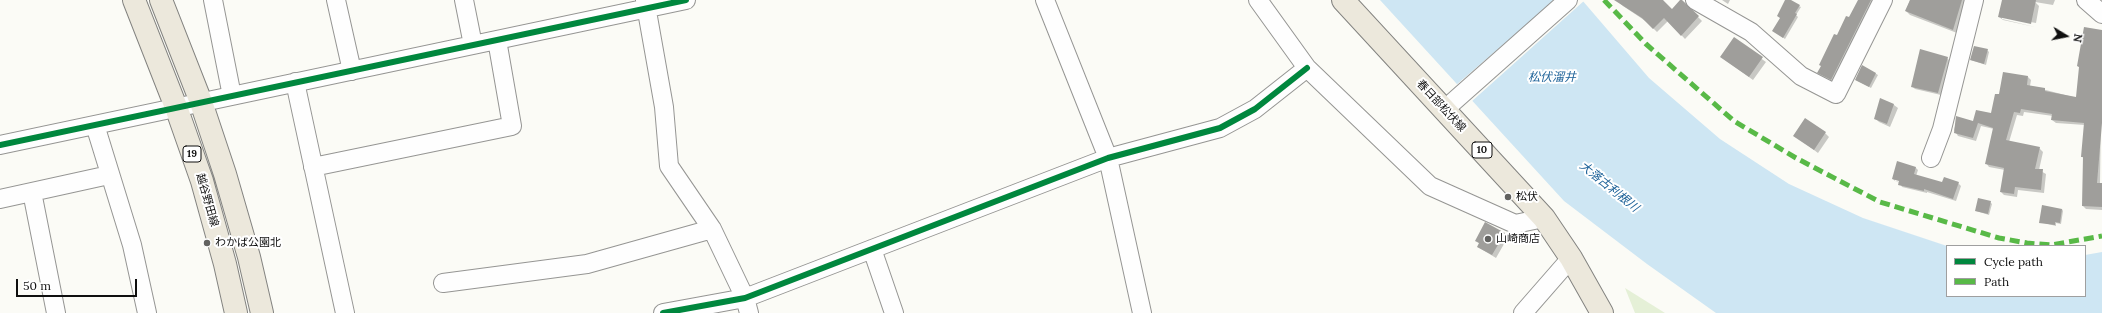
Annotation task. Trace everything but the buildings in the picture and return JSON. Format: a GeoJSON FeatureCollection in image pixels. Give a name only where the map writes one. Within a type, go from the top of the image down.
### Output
{"type":"FeatureCollection","features":[{"type":"Feature","properties":{"kind":"main road","name":"越谷野田線"},"geometry":{"type":"LineString","coordinates":[[134,0],[176,107],[202,182],[236,313]]}},
{"type":"Feature","properties":{"kind":"main road","name":"19"},"geometry":{"type":"LineString","coordinates":[[161,0],[201,102],[225,174],[249,257],[262,313]]}},
{"type":"Feature","properties":{"kind":"main road","name":"春日部松伏線"},"geometry":{"type":"LineString","coordinates":[[1343,0],[1450,105],[1544,218],[1571,258],[1602,313]]}},
{"type":"Feature","properties":{"kind":"street"},"geometry":{"type":"LineString","coordinates":[[213,0],[232,96]]}},
{"type":"Feature","properties":{"kind":"street"},"geometry":{"type":"LineString","coordinates":[[336,0],[352,71]]}},
{"type":"Feature","properties":{"kind":"street"},"geometry":{"type":"LineString","coordinates":[[464,0],[473,45]]}},
{"type":"Feature","properties":{"kind":"street"},"geometry":{"type":"LineString","coordinates":[[0,145],[497,40],[646,4],[686,0]]}},
{"type":"Feature","properties":{"kind":"street"},"geometry":{"type":"LineString","coordinates":[[1045,0],[1108,158],[1142,313]]}},
{"type":"Feature","properties":{"kind":"street"},"geometry":{"type":"LineString","coordinates":[[1258,0],[1307,68],[1430,186],[1515,224],[1544,218]]}},
{"type":"Feature","properties":{"kind":"street"},"geometry":{"type":"LineString","coordinates":[[1450,105],[1568,0]]}},
{"type":"Feature","properties":{"kind":"street"},"geometry":{"type":"LineString","coordinates":[[1695,0],[1751,32],[1801,76],[1836,94],[1883,0]]}},
{"type":"Feature","properties":{"kind":"street"},"geometry":{"type":"LineString","coordinates":[[1932,158],[1942,129],[1974,0]]}},
{"type":"Feature","properties":{"kind":"street"},"geometry":{"type":"LineString","coordinates":[[2086,0],[2102,14]]}},
{"type":"Feature","properties":{"kind":"street"},"geometry":{"type":"LineString","coordinates":[[646,4],[664,106],[669,166],[712,229],[747,305]]}},
{"type":"Feature","properties":{"kind":"street"},"geometry":{"type":"LineString","coordinates":[[313,167],[512,126],[497,40]]}},
{"type":"Feature","properties":{"kind":"street"},"geometry":{"type":"LineString","coordinates":[[663,313],[747,305],[872,249],[1108,158],[1220,128],[1255,109],[1307,68]]}},
{"type":"Feature","properties":{"kind":"street"},"geometry":{"type":"LineString","coordinates":[[295,82],[345,313]]}},
{"type":"Feature","properties":{"kind":"street"},"geometry":{"type":"LineString","coordinates":[[95,125],[132,244],[147,313]]}},
{"type":"Feature","properties":{"kind":"street"},"geometry":{"type":"LineString","coordinates":[[0,199],[109,174]]}},
{"type":"Feature","properties":{"kind":"street"},"geometry":{"type":"LineString","coordinates":[[32,192],[56,313]]}},
{"type":"Feature","properties":{"kind":"street"},"geometry":{"type":"LineString","coordinates":[[442,283],[587,264],[712,229]]}},
{"type":"Feature","properties":{"kind":"street"},"geometry":{"type":"LineString","coordinates":[[872,249],[891,312]]}},
{"type":"Feature","properties":{"kind":"street"},"geometry":{"type":"LineString","coordinates":[[1523,313],[1571,258]]}},
{"type":"Feature","properties":{"kind":"green space"},"geometry":{"type":"Polygon","coordinates":[[[1625,288],[1665,313],[1635,313],[1625,288]]]}},
{"type":"Feature","properties":{"kind":"water"},"geometry":{"type":"Polygon","coordinates":[[[1380,0],[1582,0],[1649,78],[1720,139],[1789,184],[1863,218],[1946,246],[1946,297],[2086,297],[2086,255],[2102,252],[2102,313],[1716,313],[1647,264],[1564,201],[1380,0]]]}},
{"type":"Feature","properties":{"kind":"pier"},"geometry":{"type":"Polygon","coordinates":[[[1555,0],[1585,0],[1471,102],[1456,85],[1555,0]]]}},
{"type":"Feature","properties":{"kind":"marked path"},"geometry":{"type":"LineString","coordinates":[[1604,0],[1646,44],[1734,121],[1796,158],[1880,202],[1999,238],[2027,243],[2051,245],[2102,236]]}},
{"type":"Feature","properties":{"kind":"cycle path"},"geometry":{"type":"LineString","coordinates":[[0,145],[686,0]]}},
{"type":"Feature","properties":{"kind":"cycle path"},"geometry":{"type":"LineString","coordinates":[[663,313],[745,298],[1108,158],[1220,128],[1255,109],[1307,68]]}},
{"type":"Feature","properties":{"kind":"place","name":"松伏"},"geometry":{"type":"Point","coordinates":[1508,197]}},
{"type":"Feature","properties":{"kind":"place","name":"山崎商店"},"geometry":{"type":"Point","coordinates":[1488,239]}},
{"type":"Feature","properties":{"kind":"place","name":"わかば公園北"},"geometry":{"type":"Point","coordinates":[207,243]}},
{"type":"Feature","properties":{"kind":"water label","name":"松伏溜井"},"geometry":{"type":"Point","coordinates":[1552,78]}},
{"type":"Feature","properties":{"kind":"water label","name":"大落古利根川"},"geometry":{"type":"Point","coordinates":[1609,187]}}]}
